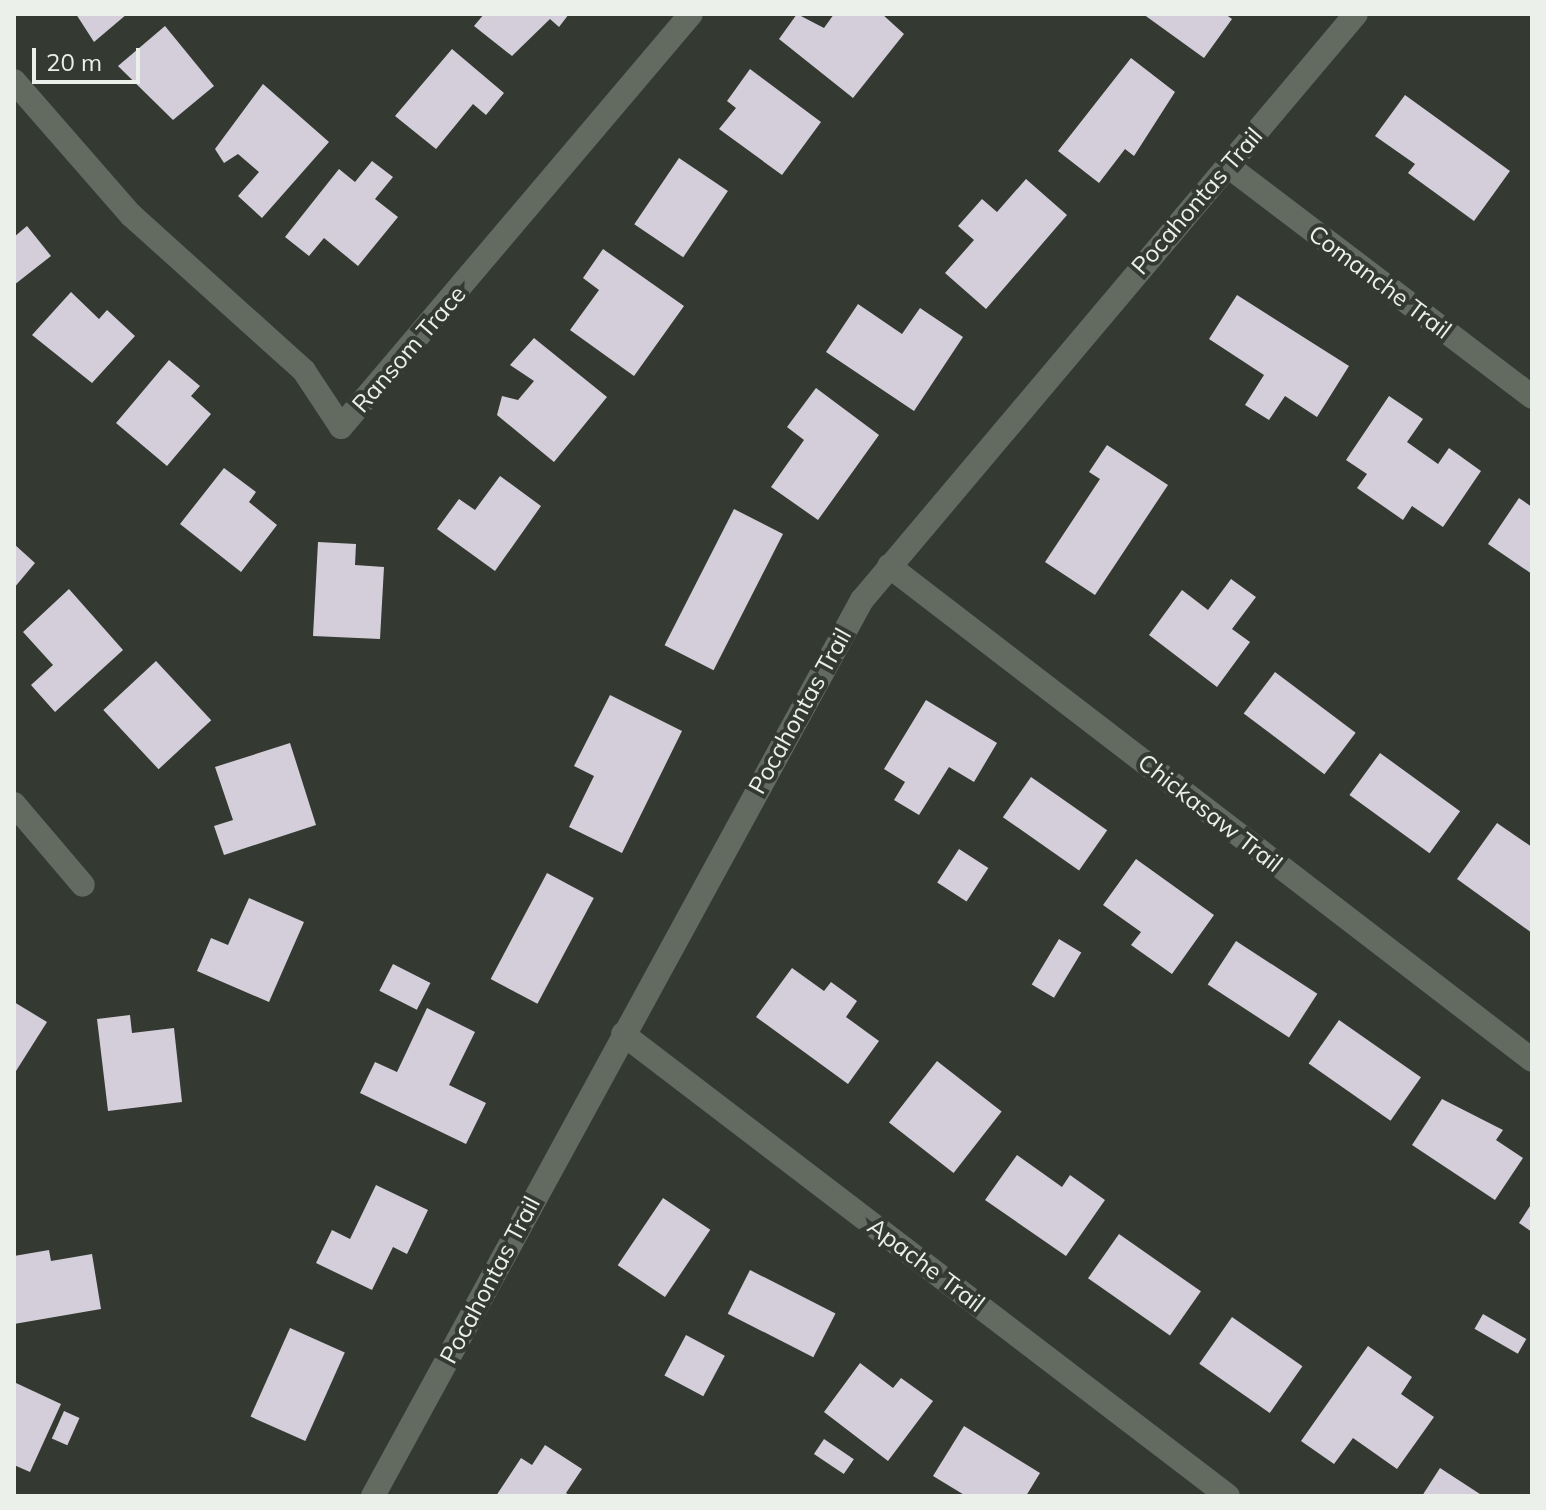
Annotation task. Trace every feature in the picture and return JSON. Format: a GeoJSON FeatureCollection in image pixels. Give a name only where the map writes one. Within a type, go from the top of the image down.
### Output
{"type":"FeatureCollection","features":[{"type":"Feature","properties":{"kind":"street","name":"Ransom Trace"},"geometry":{"type":"LineString","coordinates":[[14,81],[131,215],[304,371],[341,427],[691,14]]}},
{"type":"Feature","properties":{"kind":"street","name":"Pocahontas Trail"},"geometry":{"type":"LineString","coordinates":[[373,1496],[824,661],[889,566],[1356,14]]}},
{"type":"Feature","properties":{"kind":"street","name":"Comanche Trail"},"geometry":{"type":"LineString","coordinates":[[1228,166],[1532,397]]}},
{"type":"Feature","properties":{"kind":"street","name":"Chickasaw Trail"},"geometry":{"type":"LineString","coordinates":[[889,566],[1532,1060]]}},
{"type":"Feature","properties":{"kind":"street"},"geometry":{"type":"LineString","coordinates":[[14,804],[83,885]]}},
{"type":"Feature","properties":{"kind":"street","name":"Apache Trail"},"geometry":{"type":"LineString","coordinates":[[623,1034],[1228,1496]]}},
{"type":"Feature","properties":{"kind":"building"},"geometry":{"type":"Polygon","coordinates":[[[76,14],[127,14],[94,42],[76,14]]]}},
{"type":"Feature","properties":{"kind":"building"},"geometry":{"type":"Polygon","coordinates":[[[484,14],[569,14],[559,27],[550,19],[512,56],[474,26],[484,14]]]}},
{"type":"Feature","properties":{"kind":"building"},"geometry":{"type":"Polygon","coordinates":[[[797,14],[824,28],[834,14],[882,14],[904,34],[853,98],[779,39],[797,14]]]}},
{"type":"Feature","properties":{"kind":"building"},"geometry":{"type":"Polygon","coordinates":[[[1143,14],[1225,14],[1232,19],[1204,58],[1143,14]]]}},
{"type":"Feature","properties":{"kind":"building"},"geometry":{"type":"Polygon","coordinates":[[[165,26],[214,86],[173,120],[118,66],[165,26]]]}},
{"type":"Feature","properties":{"kind":"building"},"geometry":{"type":"Polygon","coordinates":[[[452,49],[504,93],[486,115],[473,104],[436,149],[395,116],[452,49]]]}},
{"type":"Feature","properties":{"kind":"building"},"geometry":{"type":"Polygon","coordinates":[[[1131,58],[1175,92],[1134,156],[1125,149],[1099,183],[1058,151],[1131,58]]]}},
{"type":"Feature","properties":{"kind":"building"},"geometry":{"type":"Polygon","coordinates":[[[750,69],[821,122],[782,175],[719,129],[736,108],[727,101],[750,69]]]}},
{"type":"Feature","properties":{"kind":"building"},"geometry":{"type":"Polygon","coordinates":[[[263,84],[329,142],[262,218],[238,196],[259,172],[238,154],[224,163],[215,149],[263,84]]]}},
{"type":"Feature","properties":{"kind":"building"},"geometry":{"type":"Polygon","coordinates":[[[1405,95],[1510,171],[1474,221],[1408,173],[1415,164],[1375,136],[1405,95]]]}},
{"type":"Feature","properties":{"kind":"building"},"geometry":{"type":"Polygon","coordinates":[[[679,158],[728,191],[683,257],[634,224],[679,158]]]}},
{"type":"Feature","properties":{"kind":"building"},"geometry":{"type":"Polygon","coordinates":[[[372,161],[393,177],[375,199],[398,217],[358,266],[324,238],[309,256],[285,237],[339,169],[355,182],[372,161]]]}},
{"type":"Feature","properties":{"kind":"building"},"geometry":{"type":"Polygon","coordinates":[[[1026,179],[1067,215],[986,309],[945,273],[974,240],[958,226],[982,199],[997,212],[1026,179]]]}},
{"type":"Feature","properties":{"kind":"building"},"geometry":{"type":"Polygon","coordinates":[[[27,226],[51,256],[14,285],[14,237],[27,226]]]}},
{"type":"Feature","properties":{"kind":"building"},"geometry":{"type":"Polygon","coordinates":[[[603,249],[684,306],[634,376],[570,330],[599,290],[583,278],[603,249]]]}},
{"type":"Feature","properties":{"kind":"building"},"geometry":{"type":"Polygon","coordinates":[[[71,292],[99,319],[107,310],[135,336],[92,383],[32,335],[71,292]]]}},
{"type":"Feature","properties":{"kind":"building"},"geometry":{"type":"Polygon","coordinates":[[[1237,295],[1349,366],[1317,417],[1285,396],[1269,420],[1245,405],[1264,375],[1209,339],[1237,295]]]}},
{"type":"Feature","properties":{"kind":"building"},"geometry":{"type":"Polygon","coordinates":[[[858,304],[902,334],[920,308],[963,337],[914,411],[826,352],[858,304]]]}},
{"type":"Feature","properties":{"kind":"building"},"geometry":{"type":"Polygon","coordinates":[[[534,338],[607,397],[554,462],[497,415],[502,396],[518,400],[534,381],[510,365],[534,338]]]}},
{"type":"Feature","properties":{"kind":"building"},"geometry":{"type":"Polygon","coordinates":[[[169,360],[200,386],[191,396],[211,414],[167,466],[116,423],[169,360]]]}},
{"type":"Feature","properties":{"kind":"building"},"geometry":{"type":"Polygon","coordinates":[[[816,388],[879,435],[818,520],[771,487],[804,440],[787,427],[816,388]]]}},
{"type":"Feature","properties":{"kind":"building"},"geometry":{"type":"Polygon","coordinates":[[[1389,396],[1423,419],[1407,442],[1438,464],[1449,448],[1481,471],[1443,527],[1412,506],[1403,520],[1357,488],[1367,474],[1346,460],[1389,396]]]}},
{"type":"Feature","properties":{"kind":"building"},"geometry":{"type":"Polygon","coordinates":[[[1107,445],[1168,485],[1095,595],[1045,562],[1100,479],[1089,472],[1107,445]]]}},
{"type":"Feature","properties":{"kind":"building"},"geometry":{"type":"Polygon","coordinates":[[[224,468],[256,492],[249,502],[277,525],[241,572],[180,524],[224,468]]]}},
{"type":"Feature","properties":{"kind":"building"},"geometry":{"type":"Polygon","coordinates":[[[500,476],[541,506],[495,571],[437,529],[459,499],[475,510],[500,476]]]}},
{"type":"Feature","properties":{"kind":"building"},"geometry":{"type":"Polygon","coordinates":[[[1519,498],[1532,507],[1532,574],[1488,544],[1519,498]]]}},
{"type":"Feature","properties":{"kind":"building"},"geometry":{"type":"Polygon","coordinates":[[[734,509],[783,534],[714,670],[665,645],[734,509]]]}},
{"type":"Feature","properties":{"kind":"building"},"geometry":{"type":"Polygon","coordinates":[[[318,542],[356,544],[355,565],[384,567],[380,639],[313,636],[318,542]]]}},
{"type":"Feature","properties":{"kind":"building"},"geometry":{"type":"Polygon","coordinates":[[[14,544],[35,563],[14,588],[14,544]]]}},
{"type":"Feature","properties":{"kind":"building"},"geometry":{"type":"Polygon","coordinates":[[[1231,579],[1256,597],[1232,629],[1250,642],[1217,687],[1149,635],[1182,590],[1208,610],[1231,579]]]}},
{"type":"Feature","properties":{"kind":"building"},"geometry":{"type":"Polygon","coordinates":[[[69,589],[123,650],[55,712],[31,685],[53,665],[23,632],[69,589]]]}},
{"type":"Feature","properties":{"kind":"building"},"geometry":{"type":"Polygon","coordinates":[[[156,661],[211,720],[159,769],[103,710],[156,661]]]}},
{"type":"Feature","properties":{"kind":"building"},"geometry":{"type":"Polygon","coordinates":[[[1275,672],[1356,733],[1324,774],[1244,714],[1275,672]]]}},
{"type":"Feature","properties":{"kind":"building"},"geometry":{"type":"Polygon","coordinates":[[[610,695],[682,731],[622,853],[569,827],[594,776],[574,766],[610,695]]]}},
{"type":"Feature","properties":{"kind":"building"},"geometry":{"type":"Polygon","coordinates":[[[926,700],[997,743],[974,782],[949,767],[919,815],[894,800],[905,782],[884,769],[926,700]]]}},
{"type":"Feature","properties":{"kind":"building"},"geometry":{"type":"Polygon","coordinates":[[[290,743],[316,825],[224,855],[214,826],[233,820],[215,767],[290,743]]]}},
{"type":"Feature","properties":{"kind":"building"},"geometry":{"type":"Polygon","coordinates":[[[1380,753],[1460,811],[1430,853],[1349,795],[1380,753]]]}},
{"type":"Feature","properties":{"kind":"building"},"geometry":{"type":"Polygon","coordinates":[[[1031,777],[1107,830],[1079,870],[1003,817],[1031,777]]]}},
{"type":"Feature","properties":{"kind":"building"},"geometry":{"type":"Polygon","coordinates":[[[1497,823],[1532,847],[1532,933],[1457,879],[1497,823]]]}},
{"type":"Feature","properties":{"kind":"building"},"geometry":{"type":"Polygon","coordinates":[[[959,849],[988,868],[967,902],[937,883],[959,849]]]}},
{"type":"Feature","properties":{"kind":"building"},"geometry":{"type":"Polygon","coordinates":[[[1136,859],[1214,915],[1172,974],[1131,945],[1141,932],[1103,905],[1136,859]]]}},
{"type":"Feature","properties":{"kind":"building"},"geometry":{"type":"Polygon","coordinates":[[[547,873],[594,898],[537,1004],[491,979],[547,873]]]}},
{"type":"Feature","properties":{"kind":"building"},"geometry":{"type":"Polygon","coordinates":[[[249,898],[304,922],[269,1002],[197,971],[211,938],[228,945],[249,898]]]}},
{"type":"Feature","properties":{"kind":"building"},"geometry":{"type":"Polygon","coordinates":[[[1059,939],[1081,952],[1054,998],[1032,984],[1059,939]]]}},
{"type":"Feature","properties":{"kind":"building"},"geometry":{"type":"Polygon","coordinates":[[[1236,941],[1317,994],[1289,1037],[1208,985],[1236,941]]]}},
{"type":"Feature","properties":{"kind":"building"},"geometry":{"type":"Polygon","coordinates":[[[393,964],[430,983],[417,1010],[379,991],[393,964]]]}},
{"type":"Feature","properties":{"kind":"building"},"geometry":{"type":"Polygon","coordinates":[[[792,968],[824,991],[831,982],[857,1001],[846,1017],[879,1041],[848,1084],[756,1017],[792,968]]]}},
{"type":"Feature","properties":{"kind":"building"},"geometry":{"type":"Polygon","coordinates":[[[14,1002],[47,1022],[16,1071],[14,1070],[14,1002]]]}},
{"type":"Feature","properties":{"kind":"building"},"geometry":{"type":"Polygon","coordinates":[[[427,1008],[475,1032],[449,1085],[486,1103],[466,1144],[360,1093],[375,1062],[397,1072],[427,1008]]]}},
{"type":"Feature","properties":{"kind":"building"},"geometry":{"type":"Polygon","coordinates":[[[130,1015],[132,1033],[174,1028],[182,1102],[108,1111],[97,1019],[130,1015]]]}},
{"type":"Feature","properties":{"kind":"building"},"geometry":{"type":"Polygon","coordinates":[[[1339,1020],[1421,1077],[1391,1121],[1309,1063],[1339,1020]]]}},
{"type":"Feature","properties":{"kind":"building"},"geometry":{"type":"Polygon","coordinates":[[[937,1061],[1002,1111],[954,1173],[889,1122],[937,1061]]]}},
{"type":"Feature","properties":{"kind":"building"},"geometry":{"type":"Polygon","coordinates":[[[1442,1099],[1503,1130],[1496,1140],[1523,1158],[1495,1200],[1412,1145],[1442,1099]]]}},
{"type":"Feature","properties":{"kind":"building"},"geometry":{"type":"Polygon","coordinates":[[[1017,1155],[1062,1187],[1070,1175],[1105,1200],[1066,1256],[985,1200],[1017,1155]]]}},
{"type":"Feature","properties":{"kind":"building"},"geometry":{"type":"Polygon","coordinates":[[[376,1185],[428,1210],[407,1254],[393,1247],[372,1290],[316,1263],[332,1230],[350,1239],[376,1185]]]}},
{"type":"Feature","properties":{"kind":"building"},"geometry":{"type":"Polygon","coordinates":[[[663,1198],[710,1230],[665,1297],[618,1265],[663,1198]]]}},
{"type":"Feature","properties":{"kind":"building"},"geometry":{"type":"Polygon","coordinates":[[[1532,1203],[1532,1232],[1519,1223],[1532,1203]]]}},
{"type":"Feature","properties":{"kind":"building"},"geometry":{"type":"Polygon","coordinates":[[[1119,1234],[1201,1291],[1170,1336],[1088,1278],[1119,1234]]]}},
{"type":"Feature","properties":{"kind":"building"},"geometry":{"type":"Polygon","coordinates":[[[49,1250],[51,1261],[92,1254],[101,1309],[14,1324],[14,1256],[49,1250]]]}},
{"type":"Feature","properties":{"kind":"building"},"geometry":{"type":"Polygon","coordinates":[[[750,1270],[836,1314],[813,1357],[728,1314],[750,1270]]]}},
{"type":"Feature","properties":{"kind":"building"},"geometry":{"type":"Polygon","coordinates":[[[1483,1314],[1526,1339],[1518,1354],[1474,1329],[1483,1314]]]}},
{"type":"Feature","properties":{"kind":"building"},"geometry":{"type":"Polygon","coordinates":[[[1232,1317],[1302,1366],[1270,1413],[1199,1364],[1232,1317]]]}},
{"type":"Feature","properties":{"kind":"building"},"geometry":{"type":"Polygon","coordinates":[[[290,1328],[345,1352],[305,1441],[251,1417],[290,1328]]]}},
{"type":"Feature","properties":{"kind":"building"},"geometry":{"type":"Polygon","coordinates":[[[686,1335],[725,1356],[703,1396],[664,1376],[686,1335]]]}},
{"type":"Feature","properties":{"kind":"building"},"geometry":{"type":"Polygon","coordinates":[[[1368,1346],[1412,1377],[1401,1394],[1434,1417],[1397,1469],[1353,1438],[1334,1464],[1301,1441],[1368,1346]]]}},
{"type":"Feature","properties":{"kind":"building"},"geometry":{"type":"Polygon","coordinates":[[[860,1363],[893,1388],[901,1378],[933,1401],[888,1461],[824,1412],[860,1363]]]}},
{"type":"Feature","properties":{"kind":"building"},"geometry":{"type":"Polygon","coordinates":[[[16,1383],[61,1404],[30,1472],[14,1465],[16,1383]]]}},
{"type":"Feature","properties":{"kind":"building"},"geometry":{"type":"Polygon","coordinates":[[[64,1411],[80,1418],[67,1445],[52,1438],[64,1411]]]}},
{"type":"Feature","properties":{"kind":"building"},"geometry":{"type":"Polygon","coordinates":[[[964,1426],[1040,1473],[1026,1496],[966,1496],[933,1476],[964,1426]]]}},
{"type":"Feature","properties":{"kind":"building"},"geometry":{"type":"Polygon","coordinates":[[[824,1439],[854,1459],[844,1474],[814,1454],[824,1439]]]}},
{"type":"Feature","properties":{"kind":"building"},"geometry":{"type":"Polygon","coordinates":[[[545,1445],[582,1469],[566,1493],[571,1496],[496,1496],[521,1458],[532,1465],[545,1445]]]}},
{"type":"Feature","properties":{"kind":"building"},"geometry":{"type":"Polygon","coordinates":[[[1440,1468],[1483,1496],[1422,1496],[1440,1468]]]}}]}
